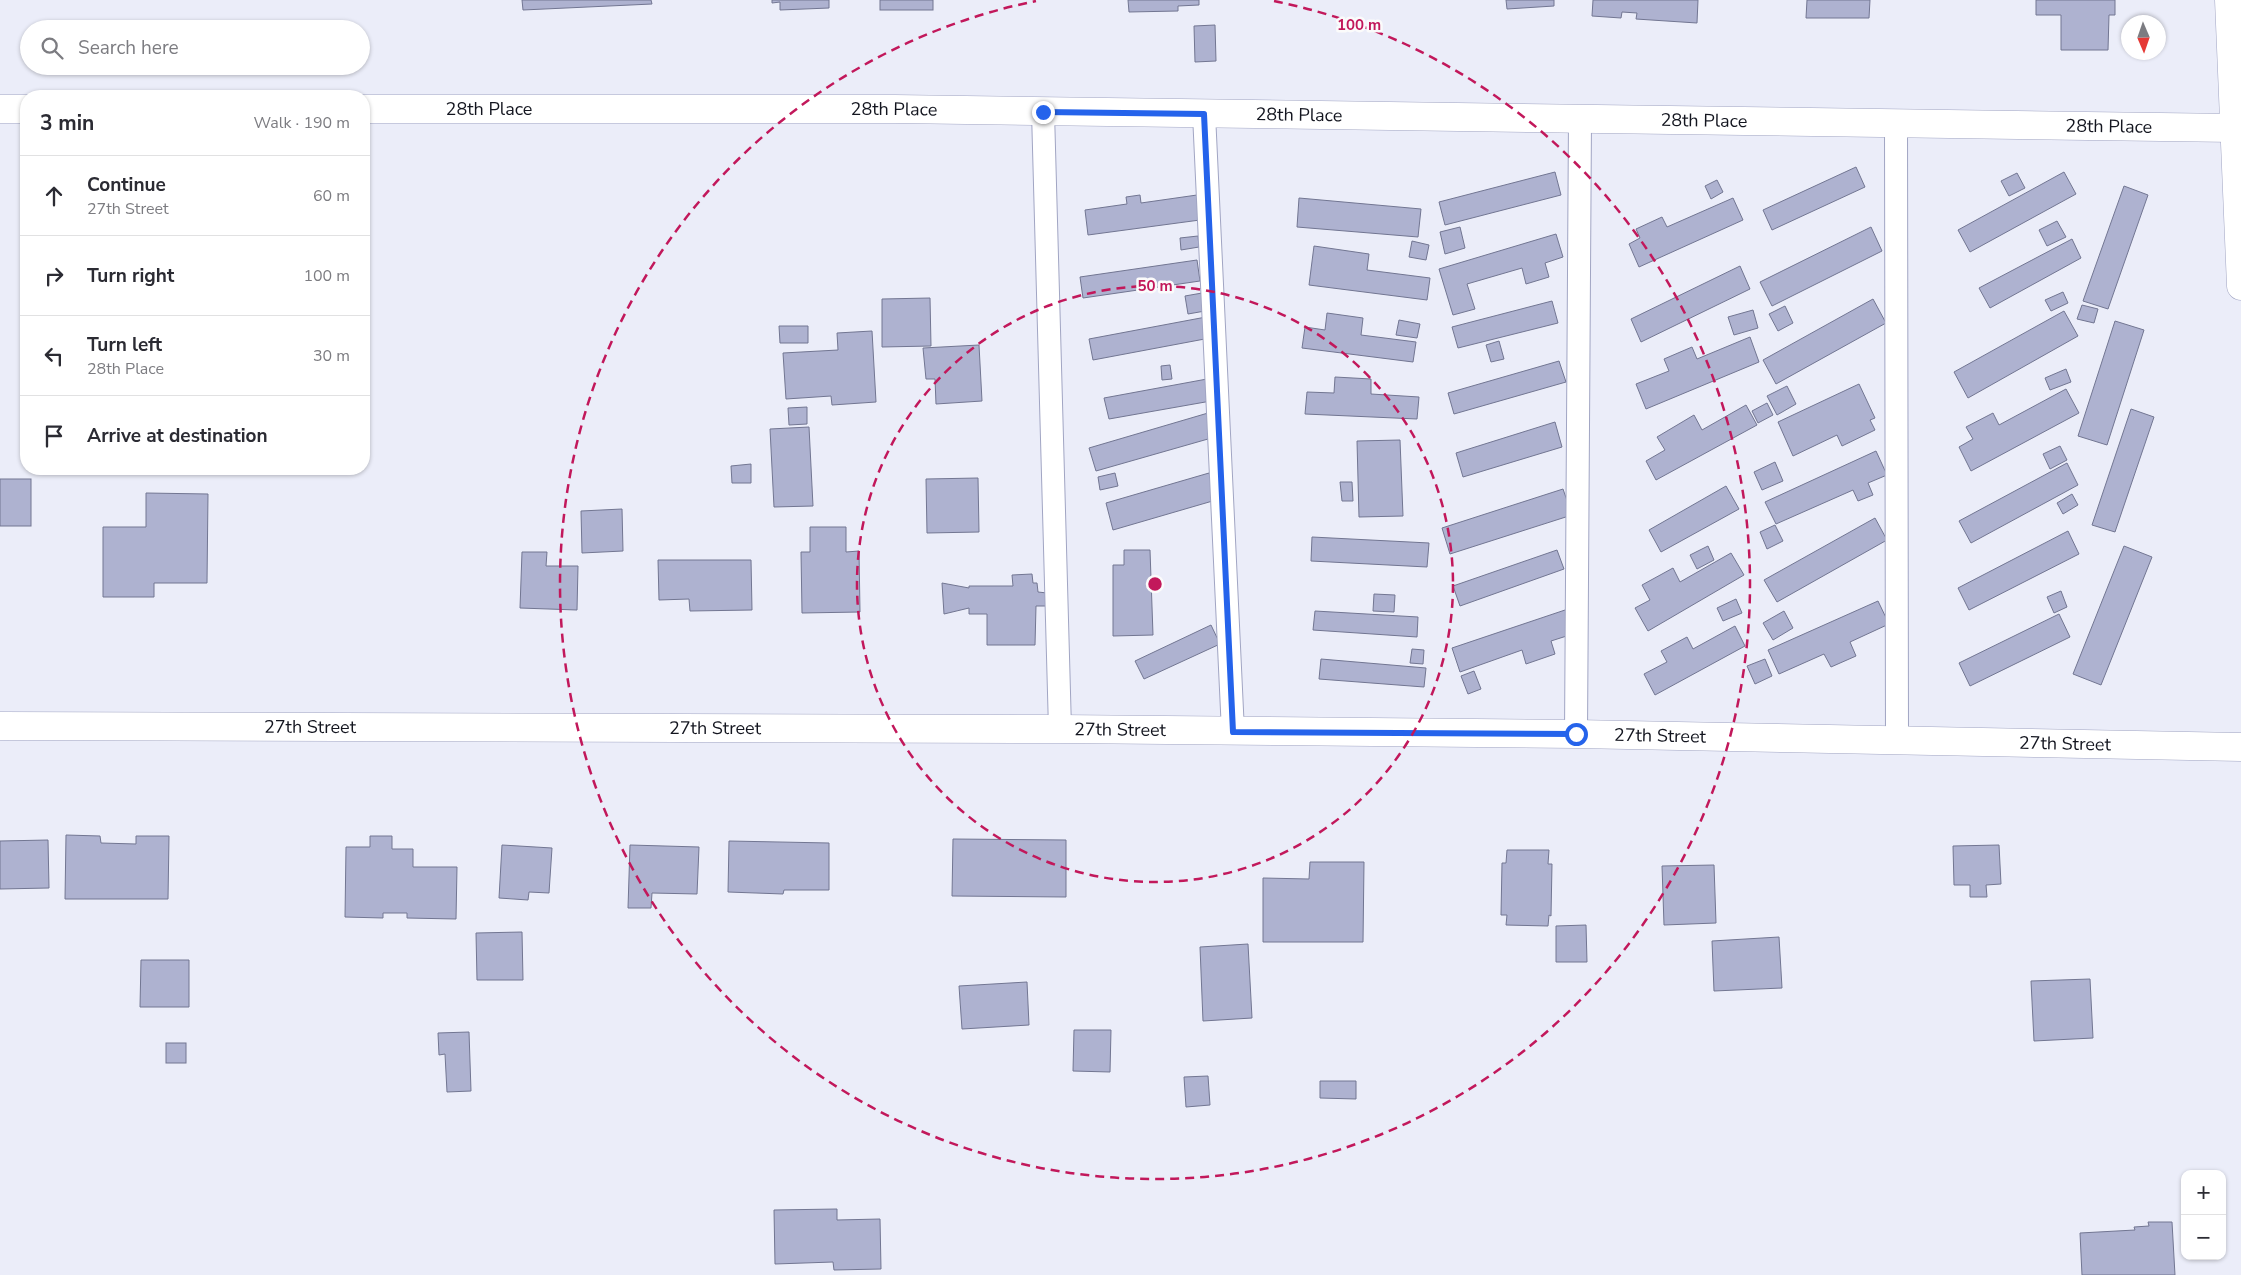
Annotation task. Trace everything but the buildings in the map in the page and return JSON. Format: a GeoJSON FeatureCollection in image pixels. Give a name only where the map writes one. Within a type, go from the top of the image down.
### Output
{"type":"FeatureCollection","features":[{"type":"Feature","properties":{"kind":"street"},"geometry":{"type":"LineString","coordinates":[[2229,0],[2241,286]]}},
{"type":"Feature","properties":{"kind":"street"},"geometry":{"type":"LineString","coordinates":[[0,109],[20,109]]}},
{"type":"Feature","properties":{"kind":"street","name":"28th Place"},"geometry":{"type":"LineString","coordinates":[[370,109],[895,109],[2234,128]]}},
{"type":"Feature","properties":{"kind":"street","name":"27th Street"},"geometry":{"type":"LineString","coordinates":[[0,726],[1060,729],[1576,734],[2241,746]]}},
{"type":"Feature","properties":{"kind":"lane"},"geometry":{"type":"LineString","coordinates":[[1043,112],[1060,729]]}},
{"type":"Feature","properties":{"kind":"lane"},"geometry":{"type":"LineString","coordinates":[[1204,114],[1233,732]]}},
{"type":"Feature","properties":{"kind":"lane"},"geometry":{"type":"LineString","coordinates":[[1576,734],[1580,119]]}},
{"type":"Feature","properties":{"kind":"lane"},"geometry":{"type":"LineString","coordinates":[[1896,123],[1897,740]]}},
{"type":"Feature","properties":{"kind":"route"},"geometry":{"type":"LineString","coordinates":[[1043,112],[1204,114],[1233,732],[1576,734]]}}]}
